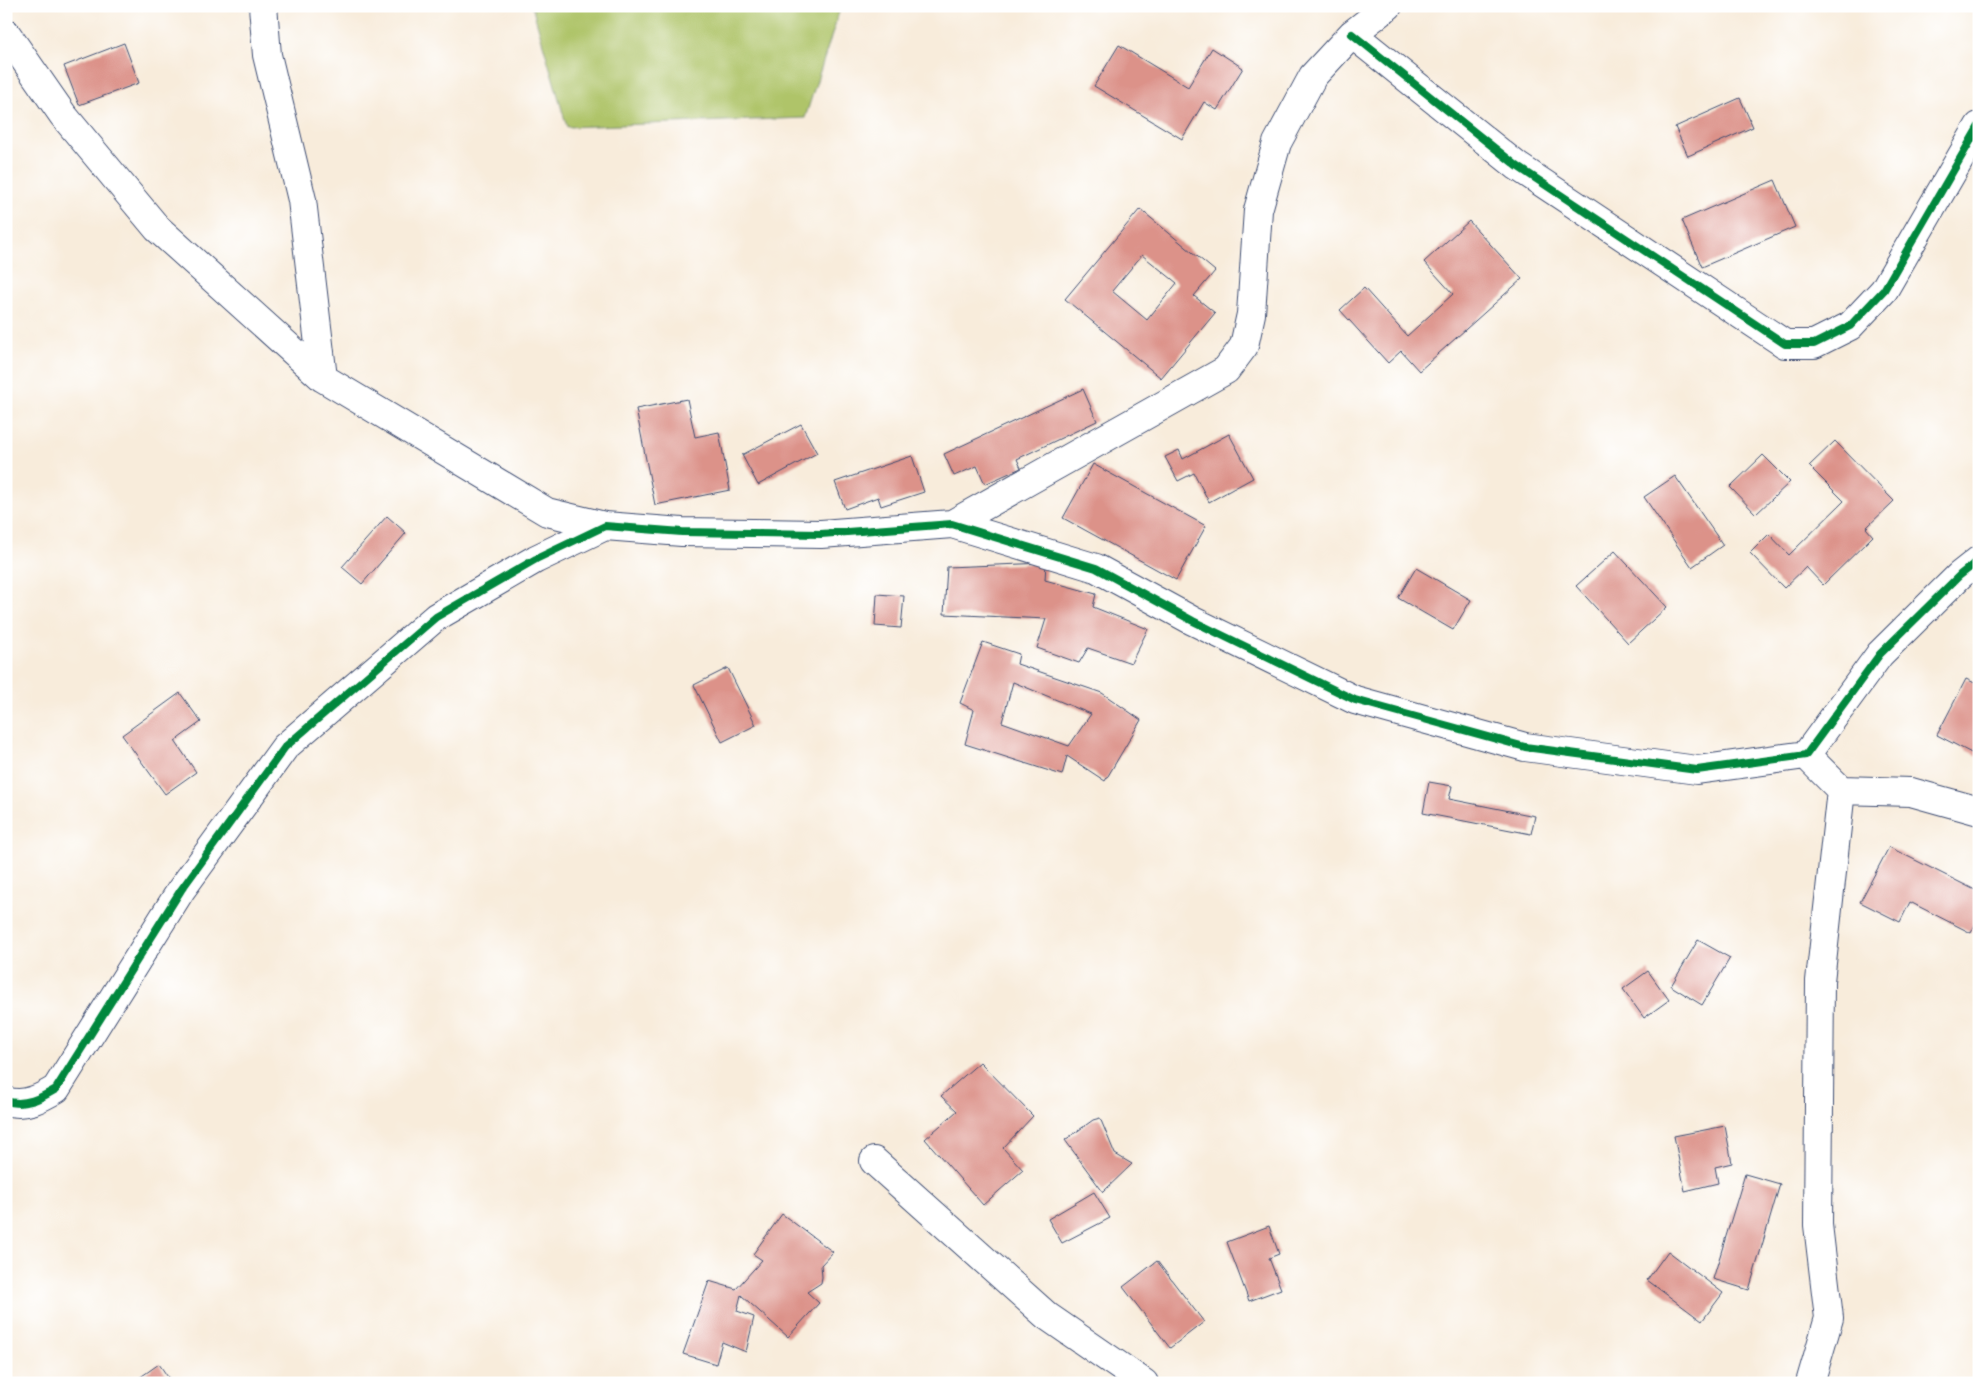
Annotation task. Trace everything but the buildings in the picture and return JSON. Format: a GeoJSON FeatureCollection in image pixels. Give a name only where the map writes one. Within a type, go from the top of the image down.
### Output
{"type":"FeatureCollection","features":[{"type":"Feature","properties":{"kind":"street"},"geometry":{"type":"LineString","coordinates":[[263,6],[267,55],[302,200],[322,378]]}},
{"type":"Feature","properties":{"kind":"street"},"geometry":{"type":"LineString","coordinates":[[952,524],[1226,370],[1244,346],[1250,322],[1258,210],[1277,144],[1312,76],[1352,34],[1388,6]]}},
{"type":"Feature","properties":{"kind":"street"},"geometry":{"type":"LineString","coordinates":[[6,33],[63,115],[157,228],[322,378],[547,512],[605,526],[682,532],[820,534],[952,524],[1096,568],[1193,621],[1355,700],[1526,747],[1697,770],[1806,755],[1880,654],[1960,574],[1979,560]]}},
{"type":"Feature","properties":{"kind":"street"},"geometry":{"type":"LineString","coordinates":[[1352,34],[1517,166],[1784,344],[1814,344],[1850,326],[1884,290],[1979,126]]}},
{"type":"Feature","properties":{"kind":"street"},"geometry":{"type":"LineString","coordinates":[[6,1101],[12,1103],[36,1101],[56,1088],[181,890],[284,748],[436,617],[536,559],[605,526]]}},
{"type":"Feature","properties":{"kind":"street"},"geometry":{"type":"LineString","coordinates":[[1806,755],[1841,790],[1911,792],[1979,811]]}},
{"type":"Feature","properties":{"kind":"street"},"geometry":{"type":"LineString","coordinates":[[1810,1383],[1829,1318],[1818,1225],[1820,981],[1841,790]]}},
{"type":"Feature","properties":{"kind":"street"},"geometry":{"type":"LineString","coordinates":[[874,1161],[1047,1316],[1144,1383]]}},
{"type":"Feature","properties":{"kind":"green space"},"geometry":{"type":"Polygon","coordinates":[[[532,6],[841,6],[805,118],[567,127],[532,6]]]}},
{"type":"Feature","properties":{"kind":"cycle path"},"geometry":{"type":"LineString","coordinates":[[1352,34],[1517,166],[1785,344],[1814,344],[1850,326],[1884,290],[1979,126]]}},
{"type":"Feature","properties":{"kind":"cycle path"},"geometry":{"type":"LineString","coordinates":[[6,1101],[13,1103],[26,1102],[56,1089],[181,890],[285,747],[436,617],[536,559],[605,526],[682,532],[821,534],[952,524],[1096,568],[1193,621],[1355,700],[1525,747],[1697,770],[1806,755],[1880,654],[1960,575],[1979,560]]}}]}
